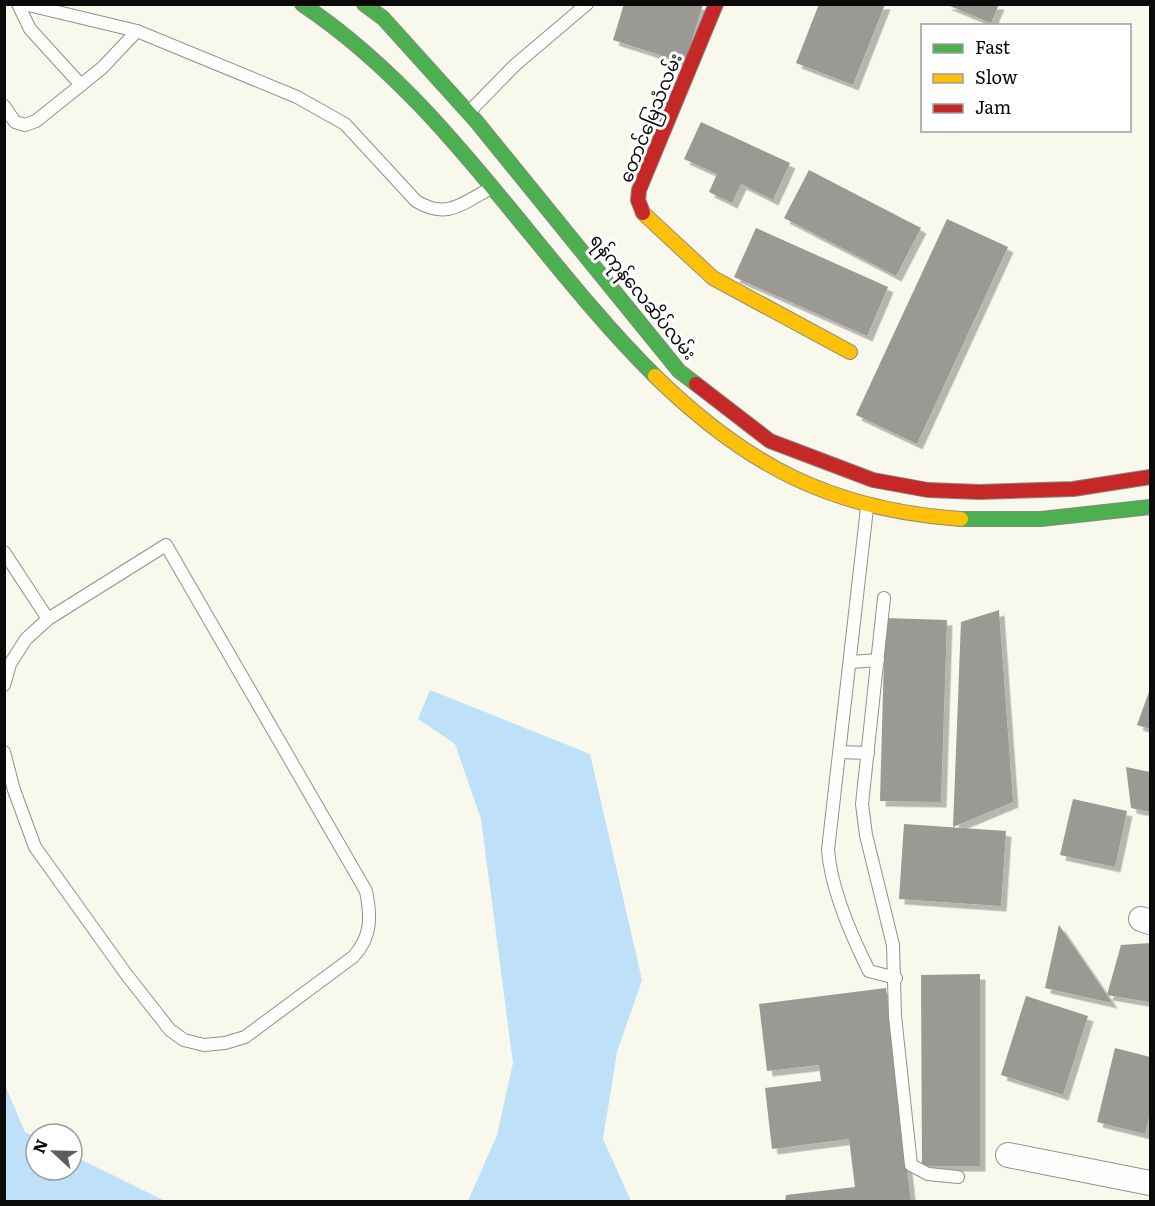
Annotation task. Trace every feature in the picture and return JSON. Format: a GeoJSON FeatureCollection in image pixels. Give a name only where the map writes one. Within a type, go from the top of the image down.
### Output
{"type":"FeatureCollection","features":[{"type":"Feature","properties":{"kind":"main road"},"geometry":{"type":"LineString","coordinates":[[302,4],[331,22],[370,56],[494,186],[581,292],[664,387],[711,428],[752,458],[793,479],[867,506],[979,520],[1073,515],[1150,507]]}},
{"type":"Feature","properties":{"kind":"main road","name":"ရန်ကုန်လေဆိပ်လမ်း"},"geometry":{"type":"LineString","coordinates":[[364,4],[383,18],[476,121],[679,371],[770,441],[873,480],[928,490],[979,492],[1072,489],[1150,477]]}},
{"type":"Feature","properties":{"kind":"main road","name":"တောင်မြေသံလမ်း"},"geometry":{"type":"LineString","coordinates":[[716,4],[639,190],[643,213],[713,278],[850,352]]}},
{"type":"Feature","properties":{"kind":"street"},"geometry":{"type":"LineString","coordinates":[[1008,1155],[1150,1183]]}},
{"type":"Feature","properties":{"kind":"lane"},"geometry":{"type":"LineString","coordinates":[[18,4],[30,29],[81,85]]}},
{"type":"Feature","properties":{"kind":"lane"},"geometry":{"type":"LineString","coordinates":[[24,4],[137,31],[297,97],[345,124],[416,201],[428,208],[443,211],[456,208],[494,186]]}},
{"type":"Feature","properties":{"kind":"lane"},"geometry":{"type":"LineString","coordinates":[[468,114],[515,65],[587,4]]}},
{"type":"Feature","properties":{"kind":"lane"},"geometry":{"type":"LineString","coordinates":[[4,106],[15,122],[25,125],[36,121],[102,68],[137,31]]}},
{"type":"Feature","properties":{"kind":"lane"},"geometry":{"type":"LineString","coordinates":[[867,506],[828,850],[829,866],[857,946],[869,970],[896,978]]}},
{"type":"Feature","properties":{"kind":"lane"},"geometry":{"type":"LineString","coordinates":[[4,685],[10,664],[26,639],[48,619],[166,545],[366,891],[370,912],[369,929],[362,948],[245,1037],[225,1043],[204,1045],[184,1040],[170,1030],[126,974],[35,847],[14,790],[4,752]]}},
{"type":"Feature","properties":{"kind":"lane"},"geometry":{"type":"LineString","coordinates":[[4,552],[48,619]]}},
{"type":"Feature","properties":{"kind":"lane"},"geometry":{"type":"LineString","coordinates":[[884,598],[862,804],[866,836],[893,945],[896,978],[895,1016],[911,1165],[928,1174],[958,1177]]}},
{"type":"Feature","properties":{"kind":"lane"},"geometry":{"type":"LineString","coordinates":[[851,663],[878,660]]}},
{"type":"Feature","properties":{"kind":"lane"},"geometry":{"type":"LineString","coordinates":[[840,752],[868,753]]}},
{"type":"Feature","properties":{"kind":"water"},"geometry":{"type":"Polygon","coordinates":[[[430,690],[590,754],[642,980],[617,1052],[603,1139],[631,1201],[468,1201],[497,1135],[513,1063],[481,819],[455,744],[418,719],[430,690]]]}},
{"type":"Feature","properties":{"kind":"water"},"geometry":{"type":"Polygon","coordinates":[[[4,1083],[24,1130],[24,1182],[84,1182],[84,1161],[165,1201],[5,1201],[4,1083]]]}},
{"type":"Feature","properties":{"kind":"building"},"geometry":{"type":"Polygon","coordinates":[[[624,4],[703,4],[685,63],[613,40],[624,4]]]}},
{"type":"Feature","properties":{"kind":"building"},"geometry":{"type":"Polygon","coordinates":[[[819,4],[885,4],[853,85],[796,63],[819,4]]]}},
{"type":"Feature","properties":{"kind":"building"},"geometry":{"type":"Polygon","coordinates":[[[945,4],[999,4],[991,23],[945,4]]]}},
{"type":"Feature","properties":{"kind":"building"},"geometry":{"type":"Polygon","coordinates":[[[701,122],[790,163],[773,200],[741,184],[732,203],[709,192],[717,174],[684,159],[701,122]]]}},
{"type":"Feature","properties":{"kind":"building"},"geometry":{"type":"Polygon","coordinates":[[[809,170],[921,228],[896,276],[784,218],[809,170]]]}},
{"type":"Feature","properties":{"kind":"building"},"geometry":{"type":"Polygon","coordinates":[[[947,219],[1008,247],[917,444],[856,415],[947,219]]]}},
{"type":"Feature","properties":{"kind":"building"},"geometry":{"type":"Polygon","coordinates":[[[756,228],[888,287],[867,336],[734,277],[756,228]]]}},
{"type":"Feature","properties":{"kind":"building"},"geometry":{"type":"Polygon","coordinates":[[[999,610],[1013,802],[953,827],[961,622],[999,610]]]}},
{"type":"Feature","properties":{"kind":"building"},"geometry":{"type":"Polygon","coordinates":[[[885,618],[947,620],[941,802],[880,801],[885,618]]]}},
{"type":"Feature","properties":{"kind":"building"},"geometry":{"type":"Polygon","coordinates":[[[1150,689],[1150,729],[1137,725],[1150,689]]]}},
{"type":"Feature","properties":{"kind":"building"},"geometry":{"type":"Polygon","coordinates":[[[1126,767],[1150,772],[1150,812],[1131,808],[1126,767]]]}},
{"type":"Feature","properties":{"kind":"building"},"geometry":{"type":"Polygon","coordinates":[[[1073,799],[1127,811],[1115,867],[1060,855],[1073,799]]]}},
{"type":"Feature","properties":{"kind":"building"},"geometry":{"type":"Polygon","coordinates":[[[904,824],[1006,831],[1001,906],[899,899],[904,824]]]}},
{"type":"Feature","properties":{"kind":"building"},"geometry":{"type":"Polygon","coordinates":[[[1059,925],[1107,995],[1112,1003],[1045,988],[1059,925]]]}},
{"type":"Feature","properties":{"kind":"building"},"geometry":{"type":"Polygon","coordinates":[[[1150,943],[1149,1002],[1107,995],[1121,945],[1150,943]]]}},
{"type":"Feature","properties":{"kind":"building"},"geometry":{"type":"Polygon","coordinates":[[[980,974],[980,1166],[922,1166],[921,975],[980,974]]]}},
{"type":"Feature","properties":{"kind":"building"},"geometry":{"type":"Polygon","coordinates":[[[886,988],[911,1202],[785,1202],[786,1195],[855,1187],[849,1139],[772,1149],[765,1088],[821,1081],[819,1065],[767,1071],[759,1004],[886,988]]]}},
{"type":"Feature","properties":{"kind":"building"},"geometry":{"type":"Polygon","coordinates":[[[1026,996],[1088,1016],[1063,1095],[1001,1075],[1026,996]]]}},
{"type":"Feature","properties":{"kind":"building"},"geometry":{"type":"Polygon","coordinates":[[[1115,1048],[1150,1057],[1150,1113],[1145,1134],[1097,1122],[1115,1048]]]}},
{"type":"Feature","properties":{"kind":"traffic: fast"},"geometry":{"type":"LineString","coordinates":[[302,4],[354,43],[401,86],[445,132],[611,330],[655,376]]}},
{"type":"Feature","properties":{"kind":"traffic: fast"},"geometry":{"type":"LineString","coordinates":[[364,4],[383,18],[476,121],[679,371],[696,384]]}},
{"type":"Feature","properties":{"kind":"traffic: fast"},"geometry":{"type":"LineString","coordinates":[[961,519],[1041,519],[1150,507]]}},
{"type":"Feature","properties":{"kind":"traffic: slow"},"geometry":{"type":"LineString","coordinates":[[643,213],[713,278],[850,352]]}},
{"type":"Feature","properties":{"kind":"traffic: slow"},"geometry":{"type":"LineString","coordinates":[[655,376],[689,408],[723,435],[794,478],[832,494],[872,506],[961,519]]}},
{"type":"Feature","properties":{"kind":"traffic: jam"},"geometry":{"type":"LineString","coordinates":[[643,213],[638,200],[639,190],[716,4]]}},
{"type":"Feature","properties":{"kind":"traffic: jam"},"geometry":{"type":"LineString","coordinates":[[696,384],[770,441],[873,480],[928,490],[979,492],[1073,489],[1150,477]]}}]}
